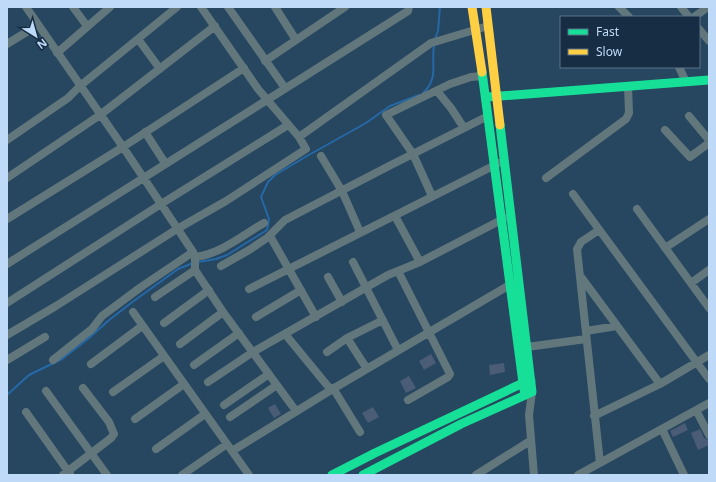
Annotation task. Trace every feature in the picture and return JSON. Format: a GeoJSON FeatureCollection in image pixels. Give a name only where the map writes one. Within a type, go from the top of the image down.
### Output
{"type":"FeatureCollection","features":[{"type":"Feature","properties":{"kind":"main road"},"geometry":{"type":"LineString","coordinates":[[363,475],[461,424],[528,393],[510,284],[486,97],[472,7]]}},
{"type":"Feature","properties":{"kind":"main road"},"geometry":{"type":"LineString","coordinates":[[486,7],[527,347],[527,382]]}},
{"type":"Feature","properties":{"kind":"main road"},"geometry":{"type":"LineString","coordinates":[[486,97],[709,80]]}},
{"type":"Feature","properties":{"kind":"main road"},"geometry":{"type":"LineString","coordinates":[[332,475],[375,453],[527,382]]}},
{"type":"Feature","properties":{"kind":"street"},"geometry":{"type":"LineString","coordinates":[[73,7],[88,26]]}},
{"type":"Feature","properties":{"kind":"street"},"geometry":{"type":"LineString","coordinates":[[57,53],[110,7]]}},
{"type":"Feature","properties":{"kind":"street"},"geometry":{"type":"LineString","coordinates":[[7,140],[68,98],[80,86],[177,7]]}},
{"type":"Feature","properties":{"kind":"street"},"geometry":{"type":"LineString","coordinates":[[7,335],[56,306],[177,229],[226,201],[305,150],[306,147],[299,137],[267,100],[201,7]]}},
{"type":"Feature","properties":{"kind":"street"},"geometry":{"type":"LineString","coordinates":[[265,60],[345,7]]}},
{"type":"Feature","properties":{"kind":"street"},"geometry":{"type":"LineString","coordinates":[[7,264],[408,11],[409,7]]}},
{"type":"Feature","properties":{"kind":"street"},"geometry":{"type":"LineString","coordinates":[[619,7],[628,16]]}},
{"type":"Feature","properties":{"kind":"street"},"geometry":{"type":"LineString","coordinates":[[681,7],[688,16]]}},
{"type":"Feature","properties":{"kind":"street"},"geometry":{"type":"LineString","coordinates":[[695,16],[708,7]]}},
{"type":"Feature","properties":{"kind":"street"},"geometry":{"type":"LineString","coordinates":[[28,8],[38,26],[161,204],[177,229],[209,290],[223,312],[296,411]]}},
{"type":"Feature","properties":{"kind":"street"},"geometry":{"type":"LineString","coordinates":[[229,8],[285,88]]}},
{"type":"Feature","properties":{"kind":"street"},"geometry":{"type":"LineString","coordinates":[[279,8],[296,40]]}},
{"type":"Feature","properties":{"kind":"street"},"geometry":{"type":"LineString","coordinates":[[7,44],[38,26]]}},
{"type":"Feature","properties":{"kind":"street"},"geometry":{"type":"LineString","coordinates":[[7,178],[100,115],[215,26]]}},
{"type":"Feature","properties":{"kind":"street"},"geometry":{"type":"LineString","coordinates":[[299,137],[431,43],[488,26]]}},
{"type":"Feature","properties":{"kind":"street"},"geometry":{"type":"LineString","coordinates":[[700,30],[709,41]]}},
{"type":"Feature","properties":{"kind":"street"},"geometry":{"type":"LineString","coordinates":[[138,39],[160,69]]}},
{"type":"Feature","properties":{"kind":"street"},"geometry":{"type":"LineString","coordinates":[[7,219],[244,68]]}},
{"type":"Feature","properties":{"kind":"street"},"geometry":{"type":"LineString","coordinates":[[679,68],[686,82]]}},
{"type":"Feature","properties":{"kind":"street"},"geometry":{"type":"LineString","coordinates":[[432,196],[413,154],[386,115],[461,80],[482,76]]}},
{"type":"Feature","properties":{"kind":"street"},"geometry":{"type":"LineString","coordinates":[[546,178],[626,119],[629,113],[628,86]]}},
{"type":"Feature","properties":{"kind":"street"},"geometry":{"type":"LineString","coordinates":[[437,91],[454,112],[464,128]]}},
{"type":"Feature","properties":{"kind":"street"},"geometry":{"type":"LineString","coordinates":[[221,266],[270,236],[285,220],[488,116]]}},
{"type":"Feature","properties":{"kind":"street"},"geometry":{"type":"LineString","coordinates":[[689,116],[709,140]]}},
{"type":"Feature","properties":{"kind":"street"},"geometry":{"type":"LineString","coordinates":[[7,304],[161,204],[288,125]]}},
{"type":"Feature","properties":{"kind":"street"},"geometry":{"type":"LineString","coordinates":[[665,130],[690,157],[709,143]]}},
{"type":"Feature","properties":{"kind":"street"},"geometry":{"type":"LineString","coordinates":[[145,132],[165,163]]}},
{"type":"Feature","properties":{"kind":"street"},"geometry":{"type":"LineString","coordinates":[[321,156],[342,190],[360,232]]}},
{"type":"Feature","properties":{"kind":"street"},"geometry":{"type":"LineString","coordinates":[[249,289],[432,196],[505,161]]}},
{"type":"Feature","properties":{"kind":"street"},"geometry":{"type":"LineString","coordinates":[[573,194],[709,379]]}},
{"type":"Feature","properties":{"kind":"street"},"geometry":{"type":"LineString","coordinates":[[637,209],[709,308]]}},
{"type":"Feature","properties":{"kind":"street"},"geometry":{"type":"LineString","coordinates":[[395,216],[420,262]]}},
{"type":"Feature","properties":{"kind":"street"},"geometry":{"type":"LineString","coordinates":[[208,382],[253,352],[383,277],[420,262],[512,216]]}},
{"type":"Feature","properties":{"kind":"street"},"geometry":{"type":"LineString","coordinates":[[665,248],[709,219]]}},
{"type":"Feature","properties":{"kind":"street"},"geometry":{"type":"LineString","coordinates":[[53,360],[92,330],[102,316],[141,287],[203,256],[219,250],[264,223]]}},
{"type":"Feature","properties":{"kind":"street"},"geometry":{"type":"LineString","coordinates":[[599,230],[578,245],[577,249],[600,463]]}},
{"type":"Feature","properties":{"kind":"street"},"geometry":{"type":"LineString","coordinates":[[270,236],[316,317]]}},
{"type":"Feature","properties":{"kind":"street"},"geometry":{"type":"LineString","coordinates":[[155,297],[194,261]]}},
{"type":"Feature","properties":{"kind":"street"},"geometry":{"type":"LineString","coordinates":[[353,262],[398,350]]}},
{"type":"Feature","properties":{"kind":"street"},"geometry":{"type":"LineString","coordinates":[[691,283],[709,270]]}},
{"type":"Feature","properties":{"kind":"street"},"geometry":{"type":"LineString","coordinates":[[398,271],[450,374],[408,400]]}},
{"type":"Feature","properties":{"kind":"street"},"geometry":{"type":"LineString","coordinates":[[580,276],[660,384]]}},
{"type":"Feature","properties":{"kind":"street"},"geometry":{"type":"LineString","coordinates":[[328,277],[342,302]]}},
{"type":"Feature","properties":{"kind":"street"},"geometry":{"type":"LineString","coordinates":[[182,475],[229,447],[296,411],[519,280]]}},
{"type":"Feature","properties":{"kind":"street"},"geometry":{"type":"LineString","coordinates":[[164,323],[209,290]]}},
{"type":"Feature","properties":{"kind":"street"},"geometry":{"type":"LineString","coordinates":[[256,316],[301,290]]}},
{"type":"Feature","properties":{"kind":"street"},"geometry":{"type":"LineString","coordinates":[[133,312],[248,475]]}},
{"type":"Feature","properties":{"kind":"street"},"geometry":{"type":"LineString","coordinates":[[180,344],[223,312]]}},
{"type":"Feature","properties":{"kind":"street"},"geometry":{"type":"LineString","coordinates":[[327,352],[347,338],[383,320]]}},
{"type":"Feature","properties":{"kind":"street"},"geometry":{"type":"LineString","coordinates":[[91,364],[142,326]]}},
{"type":"Feature","properties":{"kind":"street"},"geometry":{"type":"LineString","coordinates":[[527,347],[586,335],[617,326]]}},
{"type":"Feature","properties":{"kind":"street"},"geometry":{"type":"LineString","coordinates":[[194,365],[239,333]]}},
{"type":"Feature","properties":{"kind":"street"},"geometry":{"type":"LineString","coordinates":[[285,334],[332,389],[360,432]]}},
{"type":"Feature","properties":{"kind":"street"},"geometry":{"type":"LineString","coordinates":[[7,360],[45,337]]}},
{"type":"Feature","properties":{"kind":"street"},"geometry":{"type":"LineString","coordinates":[[347,338],[367,369]]}},
{"type":"Feature","properties":{"kind":"street"},"geometry":{"type":"LineString","coordinates":[[594,416],[660,384],[709,355]]}},
{"type":"Feature","properties":{"kind":"street"},"geometry":{"type":"LineString","coordinates":[[113,392],[164,356]]}},
{"type":"Feature","properties":{"kind":"street"},"geometry":{"type":"LineString","coordinates":[[224,405],[269,374]]}},
{"type":"Feature","properties":{"kind":"street"},"geometry":{"type":"LineString","coordinates":[[135,419],[184,384]]}},
{"type":"Feature","properties":{"kind":"street"},"geometry":{"type":"LineString","coordinates":[[230,417],[277,385]]}},
{"type":"Feature","properties":{"kind":"street"},"geometry":{"type":"LineString","coordinates":[[26,412],[67,474],[111,438],[114,433],[109,422],[83,388]]}},
{"type":"Feature","properties":{"kind":"street"},"geometry":{"type":"LineString","coordinates":[[46,391],[107,475]]}},
{"type":"Feature","properties":{"kind":"street"},"geometry":{"type":"LineString","coordinates":[[528,393],[530,441],[534,475]]}},
{"type":"Feature","properties":{"kind":"street"},"geometry":{"type":"LineString","coordinates":[[578,475],[709,403]]}},
{"type":"Feature","properties":{"kind":"street"},"geometry":{"type":"LineString","coordinates":[[696,410],[709,435]]}},
{"type":"Feature","properties":{"kind":"street"},"geometry":{"type":"LineString","coordinates":[[156,449],[206,414]]}},
{"type":"Feature","properties":{"kind":"street"},"geometry":{"type":"LineString","coordinates":[[662,429],[684,475]]}},
{"type":"Feature","properties":{"kind":"street"},"geometry":{"type":"LineString","coordinates":[[476,475],[530,441]]}},
{"type":"Feature","properties":{"kind":"building"},"geometry":{"type":"Polygon","coordinates":[[[431,354],[436,363],[424,370],[419,361],[431,354]]]}},
{"type":"Feature","properties":{"kind":"building"},"geometry":{"type":"Polygon","coordinates":[[[504,363],[505,372],[490,375],[489,365],[504,363]]]}},
{"type":"Feature","properties":{"kind":"building"},"geometry":{"type":"Polygon","coordinates":[[[409,376],[416,388],[406,393],[400,381],[409,376]]]}},
{"type":"Feature","properties":{"kind":"building"},"geometry":{"type":"Polygon","coordinates":[[[275,404],[281,414],[274,418],[268,408],[275,404]]]}},
{"type":"Feature","properties":{"kind":"building"},"geometry":{"type":"Polygon","coordinates":[[[373,407],[379,417],[368,423],[362,413],[373,407]]]}},
{"type":"Feature","properties":{"kind":"building"},"geometry":{"type":"Polygon","coordinates":[[[685,423],[688,430],[673,437],[670,431],[685,423]]]}},
{"type":"Feature","properties":{"kind":"building"},"geometry":{"type":"Polygon","coordinates":[[[700,429],[704,438],[709,440],[709,445],[698,450],[691,433],[700,429]]]}},
{"type":"Feature","properties":{"kind":"waterway"},"geometry":{"type":"LineString","coordinates":[[435,39],[438,31],[440,7]]}},
{"type":"Feature","properties":{"kind":"waterway"},"geometry":{"type":"LineString","coordinates":[[423,93],[431,82],[433,76],[434,45]]}},
{"type":"Feature","properties":{"kind":"waterway"},"geometry":{"type":"LineString","coordinates":[[198,262],[216,259],[227,255],[267,230],[269,219],[261,197],[268,182],[275,175],[366,123],[390,106],[419,95]]}},
{"type":"Feature","properties":{"kind":"waterway"},"geometry":{"type":"LineString","coordinates":[[7,395],[29,375],[62,359],[131,303],[178,269],[193,263]]}},
{"type":"Feature","properties":{"kind":"traffic: fast"},"geometry":{"type":"LineString","coordinates":[[332,475],[523,383],[482,72]]}},
{"type":"Feature","properties":{"kind":"traffic: fast"},"geometry":{"type":"LineString","coordinates":[[488,97],[709,80]]}},
{"type":"Feature","properties":{"kind":"traffic: fast"},"geometry":{"type":"LineString","coordinates":[[363,475],[461,424],[532,392],[500,125]]}},
{"type":"Feature","properties":{"kind":"traffic: fast"},"geometry":{"type":"LineString","coordinates":[[525,395],[523,383],[531,381]]}},
{"type":"Feature","properties":{"kind":"traffic: slow"},"geometry":{"type":"LineString","coordinates":[[472,7],[482,72]]}},
{"type":"Feature","properties":{"kind":"traffic: slow"},"geometry":{"type":"LineString","coordinates":[[486,7],[500,125]]}}]}
